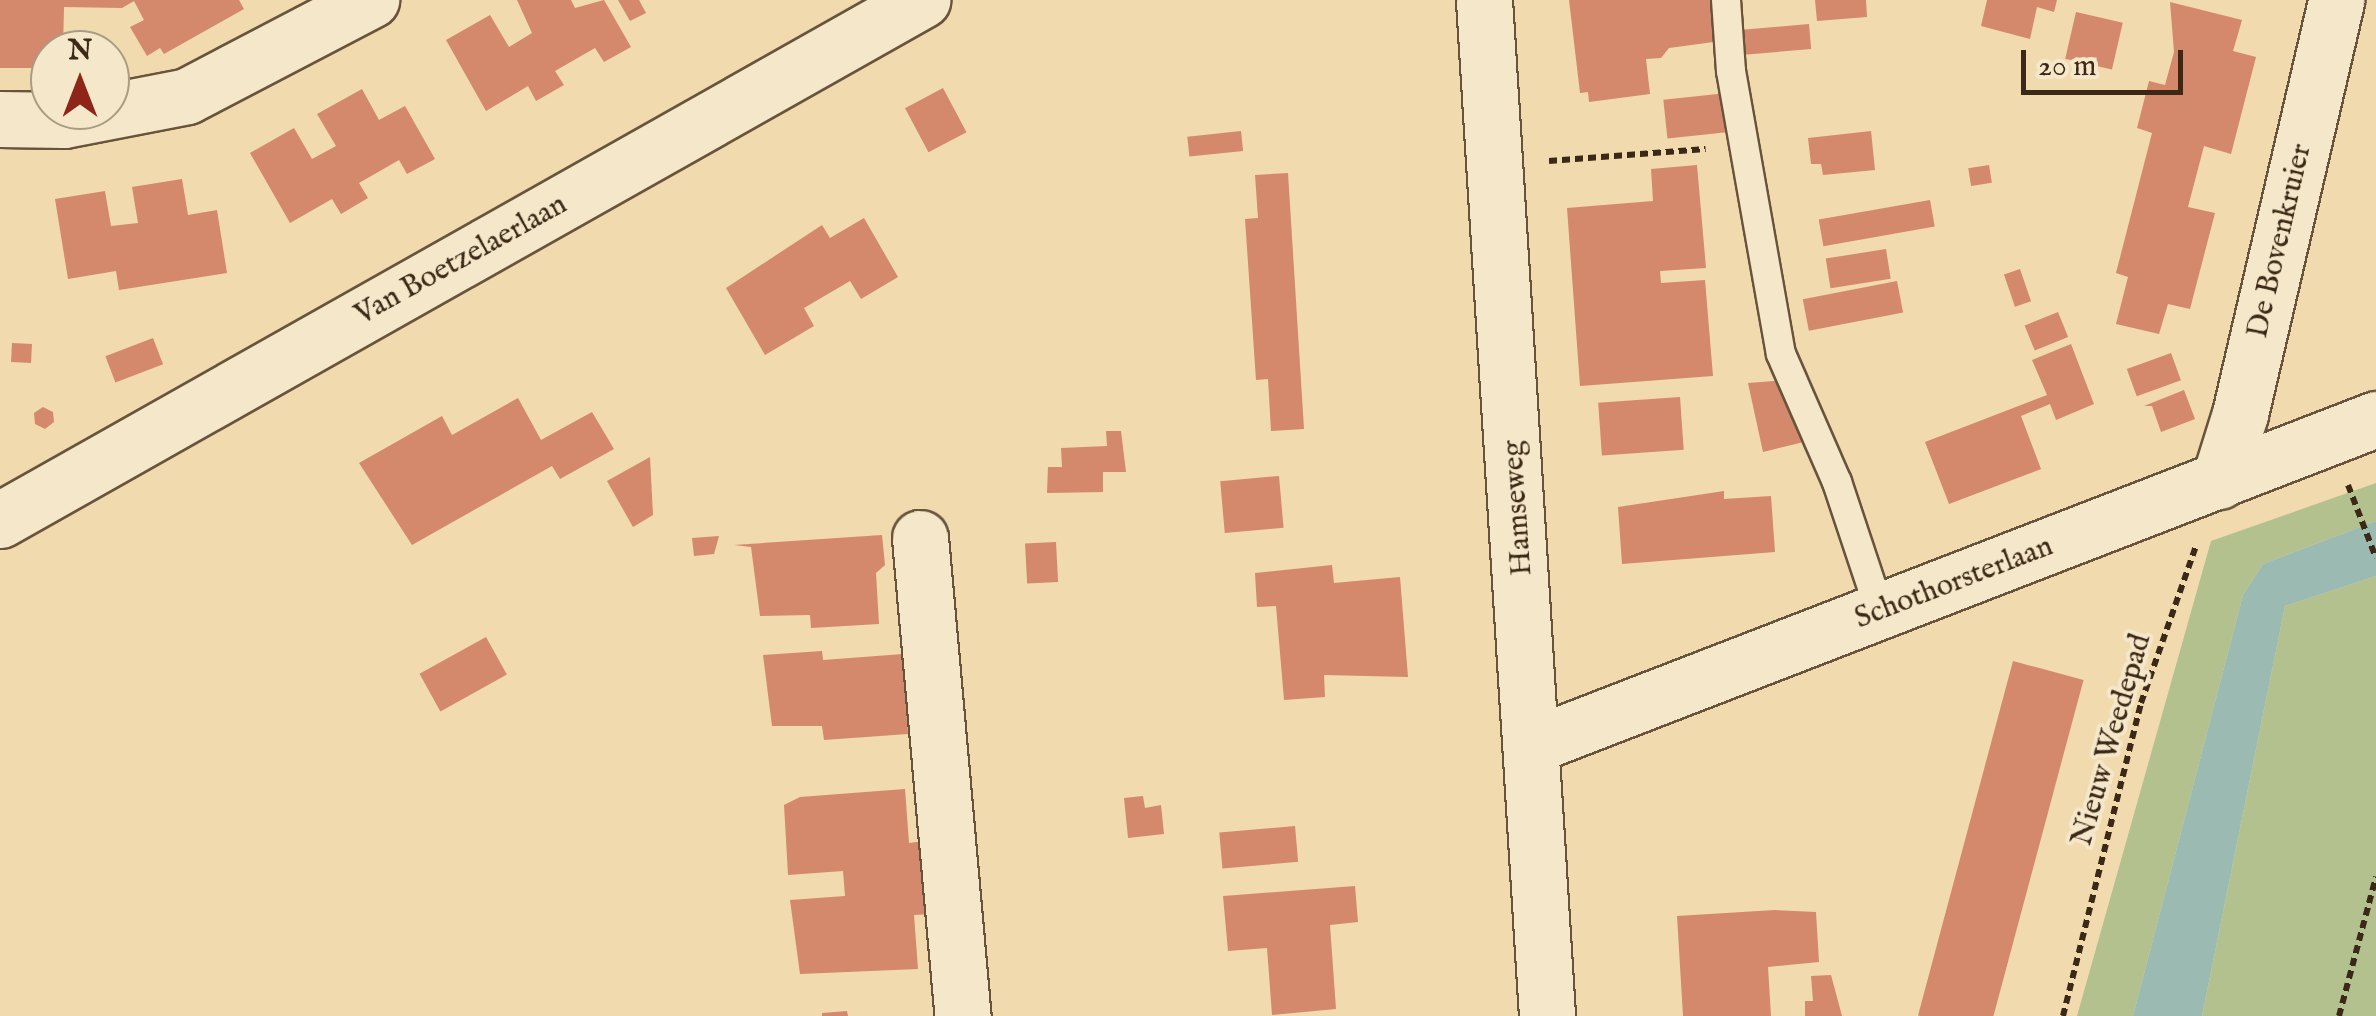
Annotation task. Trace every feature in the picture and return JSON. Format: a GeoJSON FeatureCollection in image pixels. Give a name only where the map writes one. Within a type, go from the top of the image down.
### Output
{"type":"FeatureCollection","features":[{"type":"Feature","properties":{"kind":"street"},"geometry":{"type":"LineString","coordinates":[[0,119],[64,120],[187,96],[371,0]]}},
{"type":"Feature","properties":{"kind":"street","name":"Van Boetzelaerlaan"},"geometry":{"type":"LineString","coordinates":[[0,520],[844,19],[922,0]]}},
{"type":"Feature","properties":{"kind":"street","name":"Hamseweg"},"geometry":{"type":"LineString","coordinates":[[1484,0],[1548,1016]]}},
{"type":"Feature","properties":{"kind":"street","name":"De Bovenkruier"},"geometry":{"type":"LineString","coordinates":[[2218,481],[2240,414],[2336,0]]}},
{"type":"Feature","properties":{"kind":"street","name":"Schothorsterlaan"},"geometry":{"type":"LineString","coordinates":[[1533,745],[2376,419]]}},
{"type":"Feature","properties":{"kind":"street"},"geometry":{"type":"LineString","coordinates":[[920,538],[962,1016]]}},
{"type":"Feature","properties":{"kind":"lane"},"geometry":{"type":"LineString","coordinates":[[1726,0],[1731,71],[1781,354],[1837,482],[1880,611]]}},
{"type":"Feature","properties":{"kind":"path"},"geometry":{"type":"LineString","coordinates":[[1496,164],[1747,146]]}},
{"type":"Feature","properties":{"kind":"path","name":"Nieuw Weedepad"},"geometry":{"type":"LineString","coordinates":[[2063,1016],[2140,703],[2218,481]]}},
{"type":"Feature","properties":{"kind":"path"},"geometry":{"type":"LineString","coordinates":[[2358,509],[2376,558]]}},
{"type":"Feature","properties":{"kind":"path"},"geometry":{"type":"LineString","coordinates":[[2340,1016],[2376,877]]}},
{"type":"Feature","properties":{"kind":"green space"},"geometry":{"type":"Polygon","coordinates":[[[2376,483],[2376,521],[2263,564],[2243,595],[2133,1016],[2077,1016],[2211,541],[2376,483]]]}},
{"type":"Feature","properties":{"kind":"green space"},"geometry":{"type":"Polygon","coordinates":[[[2376,576],[2376,1016],[2202,1016],[2285,606],[2376,576]]]}},
{"type":"Feature","properties":{"kind":"water"},"geometry":{"type":"Polygon","coordinates":[[[2376,521],[2376,576],[2285,606],[2202,1016],[2133,1016],[2243,595],[2263,564],[2376,521]]]}},
{"type":"Feature","properties":{"kind":"building"},"geometry":{"type":"Polygon","coordinates":[[[0,0],[239,0],[244,9],[164,54],[160,48],[147,56],[130,27],[144,20],[134,1],[122,8],[64,7],[63,30],[30,30],[30,68],[0,68],[0,0]]]}},
{"type":"Feature","properties":{"kind":"building"},"geometry":{"type":"Polygon","coordinates":[[[517,0],[571,0],[575,8],[604,0],[631,47],[604,62],[595,48],[555,71],[564,85],[536,101],[528,86],[486,111],[446,40],[490,15],[509,47],[532,33],[517,0]]]}},
{"type":"Feature","properties":{"kind":"building"},"geometry":{"type":"Polygon","coordinates":[[[618,0],[639,0],[646,13],[630,21],[618,0]]]}},
{"type":"Feature","properties":{"kind":"building"},"geometry":{"type":"Polygon","coordinates":[[[1569,0],[1719,0],[1721,41],[1669,48],[1661,58],[1646,59],[1650,94],[1589,102],[1588,92],[1580,93],[1569,0]]]}},
{"type":"Feature","properties":{"kind":"building"},"geometry":{"type":"Polygon","coordinates":[[[1815,0],[1866,0],[1867,17],[1817,21],[1815,0]]]}},
{"type":"Feature","properties":{"kind":"building"},"geometry":{"type":"Polygon","coordinates":[[[1987,0],[2057,0],[2054,12],[2037,7],[2030,39],[1981,26],[1987,0]]]}},
{"type":"Feature","properties":{"kind":"building"},"geometry":{"type":"Polygon","coordinates":[[[2170,2],[2242,20],[2233,51],[2256,57],[2231,154],[2204,146],[2188,207],[2215,213],[2190,309],[2168,304],[2159,334],[2116,324],[2128,277],[2116,273],[2152,133],[2137,128],[2149,81],[2165,85],[2174,52],[2170,2]]]}},
{"type":"Feature","properties":{"kind":"building"},"geometry":{"type":"Polygon","coordinates":[[[2076,12],[2123,23],[2112,70],[2065,59],[2076,12]]]}},
{"type":"Feature","properties":{"kind":"building"},"geometry":{"type":"Polygon","coordinates":[[[1809,24],[1811,49],[1744,55],[1742,30],[1809,24]]]}},
{"type":"Feature","properties":{"kind":"building"},"geometry":{"type":"Polygon","coordinates":[[[943,88],[966,132],[929,152],[905,108],[943,88]]]}},
{"type":"Feature","properties":{"kind":"building"},"geometry":{"type":"Polygon","coordinates":[[[362,89],[379,120],[405,106],[435,159],[407,174],[399,160],[359,183],[368,198],[341,214],[332,199],[290,223],[250,153],[294,128],[312,159],[336,146],[317,114],[362,89]]]}},
{"type":"Feature","properties":{"kind":"building"},"geometry":{"type":"Polygon","coordinates":[[[1727,93],[1731,132],[1667,138],[1663,100],[1727,93]]]}},
{"type":"Feature","properties":{"kind":"building"},"geometry":{"type":"Polygon","coordinates":[[[1241,131],[1243,151],[1189,157],[1187,137],[1241,131]]]}},
{"type":"Feature","properties":{"kind":"building"},"geometry":{"type":"Polygon","coordinates":[[[1871,131],[1875,170],[1823,175],[1821,164],[1811,164],[1808,138],[1871,131]]]}},
{"type":"Feature","properties":{"kind":"building"},"geometry":{"type":"Polygon","coordinates":[[[1697,165],[1706,268],[1660,271],[1661,283],[1705,280],[1713,376],[1580,386],[1567,208],[1653,201],[1651,169],[1697,165]]]}},
{"type":"Feature","properties":{"kind":"building"},"geometry":{"type":"Polygon","coordinates":[[[1989,165],[1992,183],[1971,186],[1968,168],[1989,165]]]}},
{"type":"Feature","properties":{"kind":"building"},"geometry":{"type":"Polygon","coordinates":[[[1288,173],[1304,429],[1271,431],[1268,379],[1256,380],[1245,219],[1258,218],[1255,175],[1288,173]]]}},
{"type":"Feature","properties":{"kind":"building"},"geometry":{"type":"Polygon","coordinates":[[[182,179],[188,215],[217,210],[227,273],[119,290],[116,271],[68,279],[55,199],[105,191],[111,226],[138,223],[132,187],[182,179]]]}},
{"type":"Feature","properties":{"kind":"building"},"geometry":{"type":"Polygon","coordinates":[[[1930,200],[1935,227],[1823,246],[1819,220],[1930,200]]]}},
{"type":"Feature","properties":{"kind":"building"},"geometry":{"type":"Polygon","coordinates":[[[864,218],[898,277],[861,299],[850,281],[804,308],[814,326],[765,355],[726,288],[822,225],[830,238],[864,218]]]}},
{"type":"Feature","properties":{"kind":"building"},"geometry":{"type":"Polygon","coordinates":[[[1886,249],[1891,279],[1830,288],[1826,259],[1886,249]]]}},
{"type":"Feature","properties":{"kind":"building"},"geometry":{"type":"Polygon","coordinates":[[[2020,269],[2031,301],[2015,307],[2004,275],[2020,269]]]}},
{"type":"Feature","properties":{"kind":"building"},"geometry":{"type":"Polygon","coordinates":[[[1897,281],[1903,312],[1809,331],[1803,299],[1897,281]]]}},
{"type":"Feature","properties":{"kind":"building"},"geometry":{"type":"Polygon","coordinates":[[[2058,312],[2068,337],[2035,351],[2025,325],[2058,312]]]}},
{"type":"Feature","properties":{"kind":"building"},"geometry":{"type":"Polygon","coordinates":[[[153,338],[163,364],[115,382],[105,356],[153,338]]]}},
{"type":"Feature","properties":{"kind":"building"},"geometry":{"type":"Polygon","coordinates":[[[12,343],[32,344],[31,363],[11,362],[12,343]]]}},
{"type":"Feature","properties":{"kind":"building"},"geometry":{"type":"Polygon","coordinates":[[[2071,344],[2094,404],[2056,420],[2050,404],[2021,416],[2041,469],[1949,504],[1925,442],[2047,395],[2032,360],[2071,344]]]}},
{"type":"Feature","properties":{"kind":"building"},"geometry":{"type":"Polygon","coordinates":[[[2171,353],[2181,380],[2137,396],[2127,369],[2171,353]]]}},
{"type":"Feature","properties":{"kind":"building"},"geometry":{"type":"Polygon","coordinates":[[[1785,380],[1812,440],[1763,452],[1748,383],[1785,380]]]}},
{"type":"Feature","properties":{"kind":"building"},"geometry":{"type":"Polygon","coordinates":[[[2184,390],[2195,419],[2161,432],[2152,406],[2144,406],[2184,390]]]}},
{"type":"Feature","properties":{"kind":"building"},"geometry":{"type":"Polygon","coordinates":[[[1680,397],[1684,450],[1602,456],[1598,403],[1680,397]]]}},
{"type":"Feature","properties":{"kind":"building"},"geometry":{"type":"Polygon","coordinates":[[[518,398],[541,440],[592,412],[614,449],[560,479],[552,466],[412,545],[359,463],[442,416],[452,435],[518,398]]]}},
{"type":"Feature","properties":{"kind":"building"},"geometry":{"type":"Polygon","coordinates":[[[43,407],[53,412],[54,422],[45,429],[35,424],[34,413],[43,407]]]}},
{"type":"Feature","properties":{"kind":"building"},"geometry":{"type":"Polygon","coordinates":[[[1106,431],[1121,431],[1126,472],[1103,472],[1103,492],[1047,493],[1048,467],[1062,467],[1061,448],[1107,446],[1106,431]]]}},
{"type":"Feature","properties":{"kind":"building"},"geometry":{"type":"Polygon","coordinates":[[[650,457],[653,515],[633,527],[607,481],[650,457]]]}},
{"type":"Feature","properties":{"kind":"building"},"geometry":{"type":"Polygon","coordinates":[[[1279,476],[1284,528],[1225,533],[1220,481],[1279,476]]]}},
{"type":"Feature","properties":{"kind":"building"},"geometry":{"type":"Polygon","coordinates":[[[1724,491],[1724,499],[1771,496],[1775,552],[1622,564],[1618,507],[1724,491]]]}},
{"type":"Feature","properties":{"kind":"building"},"geometry":{"type":"Polygon","coordinates":[[[882,535],[885,565],[876,573],[879,624],[811,628],[810,615],[760,616],[751,547],[734,545],[882,535]]]}},
{"type":"Feature","properties":{"kind":"building"},"geometry":{"type":"Polygon","coordinates":[[[719,536],[714,554],[694,556],[692,538],[719,536]]]}},
{"type":"Feature","properties":{"kind":"building"},"geometry":{"type":"Polygon","coordinates":[[[1056,542],[1058,582],[1027,584],[1025,544],[1056,542]]]}},
{"type":"Feature","properties":{"kind":"building"},"geometry":{"type":"Polygon","coordinates":[[[1332,565],[1334,583],[1400,577],[1408,677],[1324,675],[1325,697],[1284,700],[1276,606],[1257,607],[1255,573],[1332,565]]]}},
{"type":"Feature","properties":{"kind":"building"},"geometry":{"type":"Polygon","coordinates":[[[486,637],[507,675],[440,711],[420,674],[486,637]]]}},
{"type":"Feature","properties":{"kind":"building"},"geometry":{"type":"Polygon","coordinates":[[[822,651],[823,660],[903,654],[908,734],[824,740],[822,726],[772,726],[763,655],[822,651]]]}},
{"type":"Feature","properties":{"kind":"building"},"geometry":{"type":"Polygon","coordinates":[[[2013,661],[2084,680],[1993,1016],[1918,1015],[2013,661]]]}},
{"type":"Feature","properties":{"kind":"building"},"geometry":{"type":"Polygon","coordinates":[[[905,789],[909,843],[925,841],[930,914],[914,915],[918,969],[800,974],[790,900],[845,896],[843,871],[788,875],[784,805],[800,797],[905,789]]]}},
{"type":"Feature","properties":{"kind":"building"},"geometry":{"type":"Polygon","coordinates":[[[1143,796],[1145,808],[1161,805],[1164,834],[1128,838],[1124,798],[1143,796]]]}},
{"type":"Feature","properties":{"kind":"building"},"geometry":{"type":"Polygon","coordinates":[[[1295,826],[1298,862],[1222,868],[1219,833],[1295,826]]]}},
{"type":"Feature","properties":{"kind":"building"},"geometry":{"type":"Polygon","coordinates":[[[1355,886],[1358,922],[1330,925],[1336,1009],[1272,1015],[1267,948],[1228,951],[1223,896],[1355,886]]]}},
{"type":"Feature","properties":{"kind":"building"},"geometry":{"type":"Polygon","coordinates":[[[1775,910],[1816,912],[1819,962],[1768,967],[1771,1016],[1683,1016],[1677,916],[1775,910]]]}},
{"type":"Feature","properties":{"kind":"building"},"geometry":{"type":"Polygon","coordinates":[[[1831,975],[1842,1016],[1805,1016],[1805,1001],[1813,1001],[1811,976],[1831,975]]]}},
{"type":"Feature","properties":{"kind":"building"},"geometry":{"type":"Polygon","coordinates":[[[847,1011],[848,1016],[822,1016],[822,1013],[847,1011]]]}}]}
